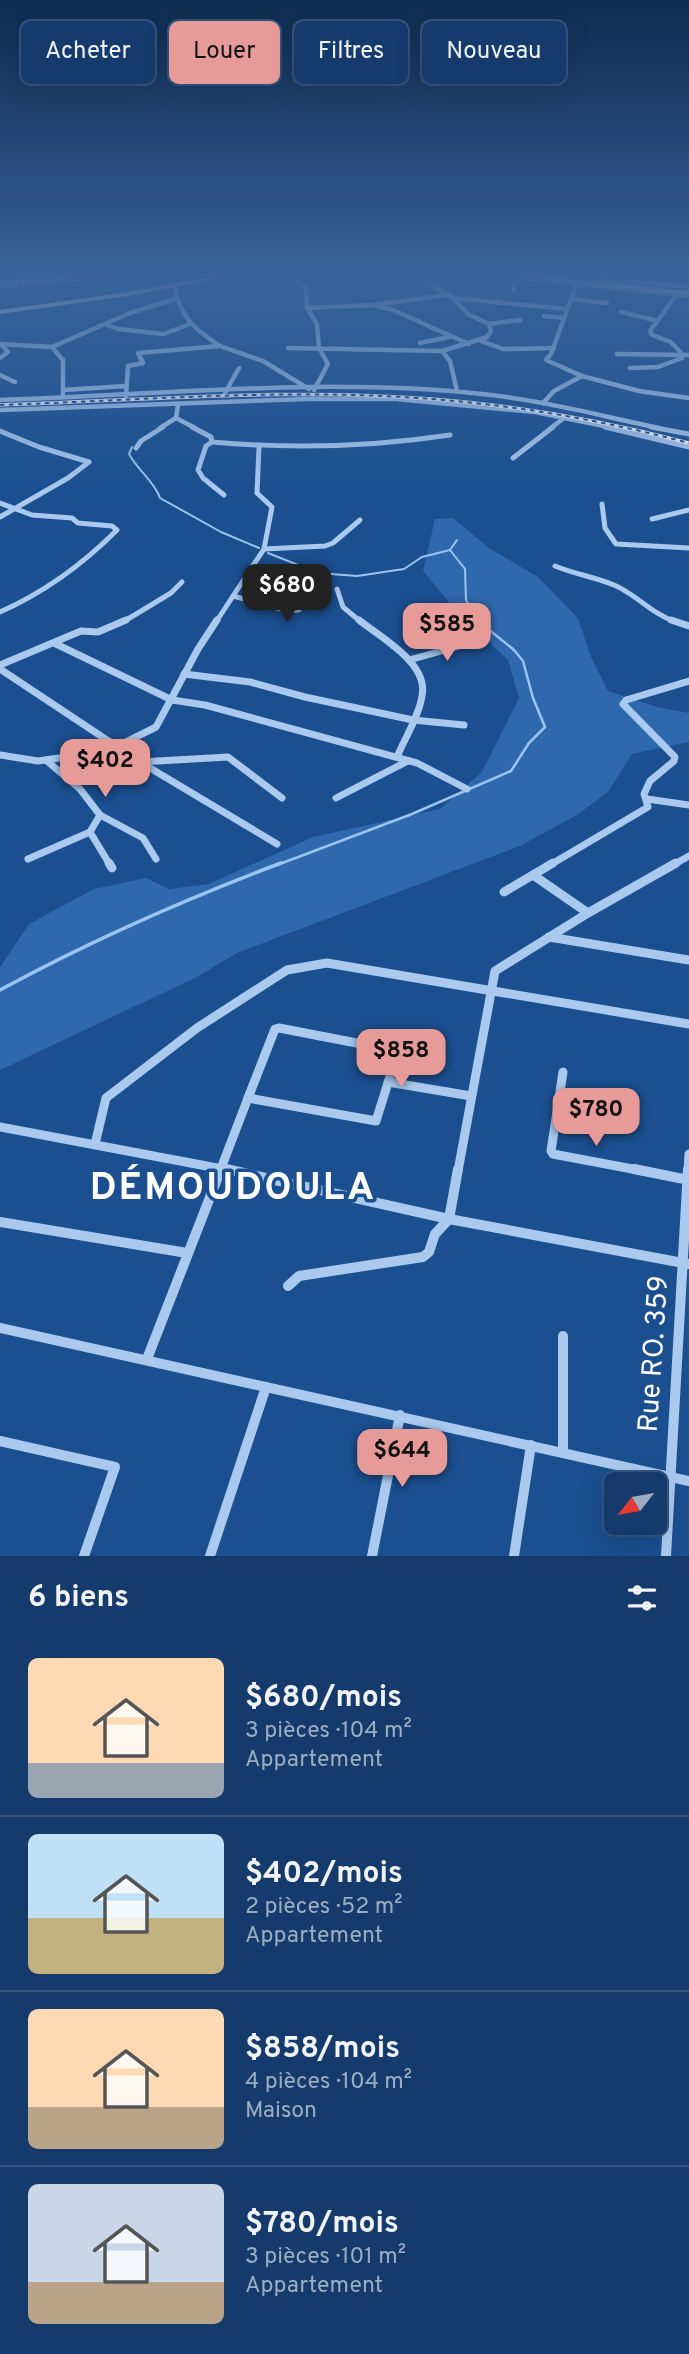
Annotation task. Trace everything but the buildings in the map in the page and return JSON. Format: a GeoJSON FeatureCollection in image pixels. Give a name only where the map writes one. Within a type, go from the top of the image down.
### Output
{"type":"FeatureCollection","features":[{"type":"Feature","properties":{"kind":"street"},"geometry":{"type":"LineString","coordinates":[[45,347],[52,347],[63,360],[63,398]]}},
{"type":"Feature","properties":{"kind":"street"},"geometry":{"type":"LineString","coordinates":[[126,396],[128,366],[143,363],[138,353],[212,347]]}},
{"type":"Feature","properties":{"kind":"street"},"geometry":{"type":"LineString","coordinates":[[221,347],[263,361],[284,376],[312,390]]}},
{"type":"Feature","properties":{"kind":"street"},"geometry":{"type":"LineString","coordinates":[[288,348],[442,351],[460,347]]}},
{"type":"Feature","properties":{"kind":"street"},"geometry":{"type":"LineString","coordinates":[[496,347],[503,349],[554,348]]}},
{"type":"Feature","properties":{"kind":"street"},"geometry":{"type":"LineString","coordinates":[[312,390],[328,363],[320,348]]}},
{"type":"Feature","properties":{"kind":"street"},"geometry":{"type":"LineString","coordinates":[[554,348],[546,360],[582,376],[639,391],[689,398]]}},
{"type":"Feature","properties":{"kind":"street"},"geometry":{"type":"LineString","coordinates":[[442,351],[450,362],[457,391]]}},
{"type":"Feature","properties":{"kind":"street"},"geometry":{"type":"LineString","coordinates":[[617,354],[686,355]]}},
{"type":"Feature","properties":{"kind":"street"},"geometry":{"type":"LineString","coordinates":[[630,368],[658,367],[686,355]]}},
{"type":"Feature","properties":{"kind":"street"},"geometry":{"type":"LineString","coordinates":[[225,393],[239,368]]}},
{"type":"Feature","properties":{"kind":"street"},"geometry":{"type":"LineString","coordinates":[[0,374],[15,382]]}},
{"type":"Feature","properties":{"kind":"street"},"geometry":{"type":"LineString","coordinates":[[543,403],[554,391],[582,376]]}},
{"type":"Feature","properties":{"kind":"street"},"geometry":{"type":"LineString","coordinates":[[63,390],[126,386]]}},
{"type":"Feature","properties":{"kind":"street"},"geometry":{"type":"LineString","coordinates":[[0,400],[312,390],[457,391],[543,403],[689,434]]}},
{"type":"Feature","properties":{"kind":"street"},"geometry":{"type":"LineString","coordinates":[[0,411],[379,398],[535,412],[689,445]]}},
{"type":"Feature","properties":{"kind":"street"},"geometry":{"type":"LineString","coordinates":[[136,447],[176,418],[178,405]]}},
{"type":"Feature","properties":{"kind":"street"},"geometry":{"type":"LineString","coordinates":[[176,418],[211,437],[212,442]]}},
{"type":"Feature","properties":{"kind":"street"},"geometry":{"type":"LineString","coordinates":[[513,458],[564,418]]}},
{"type":"Feature","properties":{"kind":"street"},"geometry":{"type":"LineString","coordinates":[[0,431],[38,447],[89,462],[65,481],[0,517]]}},
{"type":"Feature","properties":{"kind":"street"},"geometry":{"type":"LineString","coordinates":[[675,431],[689,445]]}},
{"type":"Feature","properties":{"kind":"street"},"geometry":{"type":"LineString","coordinates":[[224,495],[203,478],[198,470],[206,446],[212,442],[259,447],[407,442],[450,435]]}},
{"type":"Feature","properties":{"kind":"street"},"geometry":{"type":"LineString","coordinates":[[0,755],[46,760],[118,746],[156,727],[184,674],[264,549],[272,507],[257,494],[259,447]]}},
{"type":"Feature","properties":{"kind":"street"},"geometry":{"type":"LineString","coordinates":[[0,503],[32,515],[72,518],[78,523],[112,526],[117,530],[95,552],[23,602],[2,611],[0,601]]}},
{"type":"Feature","properties":{"kind":"street"},"geometry":{"type":"LineString","coordinates":[[602,504],[605,528],[615,544],[689,548]]}},
{"type":"Feature","properties":{"kind":"street"},"geometry":{"type":"LineString","coordinates":[[652,519],[689,510]]}},
{"type":"Feature","properties":{"kind":"street"},"geometry":{"type":"LineString","coordinates":[[264,549],[325,546],[360,520]]}},
{"type":"Feature","properties":{"kind":"street"},"geometry":{"type":"LineString","coordinates":[[555,566],[573,574],[615,585],[657,615],[689,626]]}},
{"type":"Feature","properties":{"kind":"street"},"geometry":{"type":"LineString","coordinates":[[0,667],[81,631],[98,632],[112,628],[172,593],[182,582]]}},
{"type":"Feature","properties":{"kind":"street"},"geometry":{"type":"LineString","coordinates":[[233,596],[288,611],[299,610],[299,584]]}},
{"type":"Feature","properties":{"kind":"street"},"geometry":{"type":"LineString","coordinates":[[337,589],[343,607],[409,660],[420,676],[423,695],[397,757]]}},
{"type":"Feature","properties":{"kind":"street"},"geometry":{"type":"LineString","coordinates":[[409,660],[477,641]]}},
{"type":"Feature","properties":{"kind":"street"},"geometry":{"type":"LineString","coordinates":[[54,643],[172,699],[205,705],[397,757],[467,789]]}},
{"type":"Feature","properties":{"kind":"street"},"geometry":{"type":"LineString","coordinates":[[0,667],[140,762],[277,845]]}},
{"type":"Feature","properties":{"kind":"street"},"geometry":{"type":"LineString","coordinates":[[184,674],[250,682],[305,697],[413,720],[464,725]]}},
{"type":"Feature","properties":{"kind":"street"},"geometry":{"type":"LineString","coordinates":[[503,892],[648,807],[644,794],[650,780],[676,757],[623,704],[626,700],[689,681]]}},
{"type":"Feature","properties":{"kind":"street"},"geometry":{"type":"LineString","coordinates":[[140,762],[228,757],[282,798]]}},
{"type":"Feature","properties":{"kind":"street"},"geometry":{"type":"LineString","coordinates":[[46,760],[80,789],[100,815],[142,838],[156,859]]}},
{"type":"Feature","properties":{"kind":"street"},"geometry":{"type":"LineString","coordinates":[[336,798],[408,761]]}},
{"type":"Feature","properties":{"kind":"street"},"geometry":{"type":"LineString","coordinates":[[647,799],[689,805]]}},
{"type":"Feature","properties":{"kind":"street"},"geometry":{"type":"LineString","coordinates":[[28,859],[90,832],[100,815]]}},
{"type":"Feature","properties":{"kind":"street"},"geometry":{"type":"LineString","coordinates":[[90,832],[112,868]]}},
{"type":"Feature","properties":{"kind":"street"},"geometry":{"type":"LineString","coordinates":[[288,1286],[299,1276],[423,1257],[429,1252],[435,1234],[449,1219],[495,971],[588,913],[689,856]]}},
{"type":"Feature","properties":{"kind":"street"},"geometry":{"type":"LineString","coordinates":[[533,874],[588,913]]}},
{"type":"Feature","properties":{"kind":"street"},"geometry":{"type":"LineString","coordinates":[[550,937],[689,960]]}},
{"type":"Feature","properties":{"kind":"street"},"geometry":{"type":"LineString","coordinates":[[94,1144],[106,1098],[197,1028],[287,970],[327,963],[689,1024]]}},
{"type":"Feature","properties":{"kind":"street"},"geometry":{"type":"LineString","coordinates":[[147,1359],[219,1168],[248,1098],[277,1028],[396,1049],[399,1053],[377,1120],[374,1122],[248,1098]]}},
{"type":"Feature","properties":{"kind":"street"},"geometry":{"type":"LineString","coordinates":[[563,1072],[551,1151],[553,1154],[688,1180]]}},
{"type":"Feature","properties":{"kind":"street"},"geometry":{"type":"LineString","coordinates":[[388,1082],[471,1096]]}},
{"type":"Feature","properties":{"kind":"street"},"geometry":{"type":"LineString","coordinates":[[0,1127],[219,1168],[449,1219],[686,1263]]}},
{"type":"Feature","properties":{"kind":"street","name":"Rue RO. 359"},"geometry":{"type":"LineString","coordinates":[[666,1556],[686,1263],[689,1154]]}},
{"type":"Feature","properties":{"kind":"street"},"geometry":{"type":"LineString","coordinates":[[0,1222],[187,1253]]}},
{"type":"Feature","properties":{"kind":"street"},"geometry":{"type":"LineString","coordinates":[[0,1328],[689,1481]]}},
{"type":"Feature","properties":{"kind":"street"},"geometry":{"type":"LineString","coordinates":[[563,1336],[563,1452]]}},
{"type":"Feature","properties":{"kind":"street"},"geometry":{"type":"LineString","coordinates":[[210,1556],[266,1387]]}},
{"type":"Feature","properties":{"kind":"street"},"geometry":{"type":"LineString","coordinates":[[372,1556],[400,1415]]}},
{"type":"Feature","properties":{"kind":"street"},"geometry":{"type":"LineString","coordinates":[[0,1441],[115,1467],[84,1556]]}},
{"type":"Feature","properties":{"kind":"street"},"geometry":{"type":"LineString","coordinates":[[513,1556],[531,1445]]}},
{"type":"Feature","properties":{"kind":"shaded area"},"geometry":{"type":"Polygon","coordinates":[[[453,518],[489,548],[538,577],[578,618],[591,657],[608,691],[657,707],[689,713],[689,742],[632,754],[608,792],[577,815],[520,846],[237,953],[195,978],[0,1070],[0,967],[29,924],[94,889],[146,878],[169,889],[209,884],[313,837],[440,809],[482,772],[519,698],[508,660],[458,613],[423,571],[435,519],[453,518]]]}},
{"type":"Feature","properties":{"kind":"waterway"},"geometry":{"type":"LineString","coordinates":[[132,447],[129,454],[160,498],[221,532],[259,548]]}},
{"type":"Feature","properties":{"kind":"waterway"},"geometry":{"type":"LineString","coordinates":[[450,550],[457,540]]}},
{"type":"Feature","properties":{"kind":"waterway"},"geometry":{"type":"LineString","coordinates":[[268,553],[318,573],[357,576],[404,569],[422,557],[450,550]]}},
{"type":"Feature","properties":{"kind":"waterway"},"geometry":{"type":"LineString","coordinates":[[450,550],[465,569],[466,600],[479,621]]}},
{"type":"Feature","properties":{"kind":"waterway"},"geometry":{"type":"LineString","coordinates":[[277,865],[412,814],[511,771],[529,743],[545,727],[533,698],[523,661],[514,650],[479,621]]}},
{"type":"Feature","properties":{"kind":"waterway"},"geometry":{"type":"LineString","coordinates":[[0,990],[138,922],[281,863]]}},
{"type":"Feature","properties":{"kind":"railway"},"geometry":{"type":"LineString","coordinates":[[0,405],[222,396],[389,396],[537,411],[629,428],[689,443]]}},
{"type":"Feature","properties":{"kind":"district","name":"DÉMOUDOULA"},"geometry":{"type":"Point","coordinates":[233,1189]}}]}
